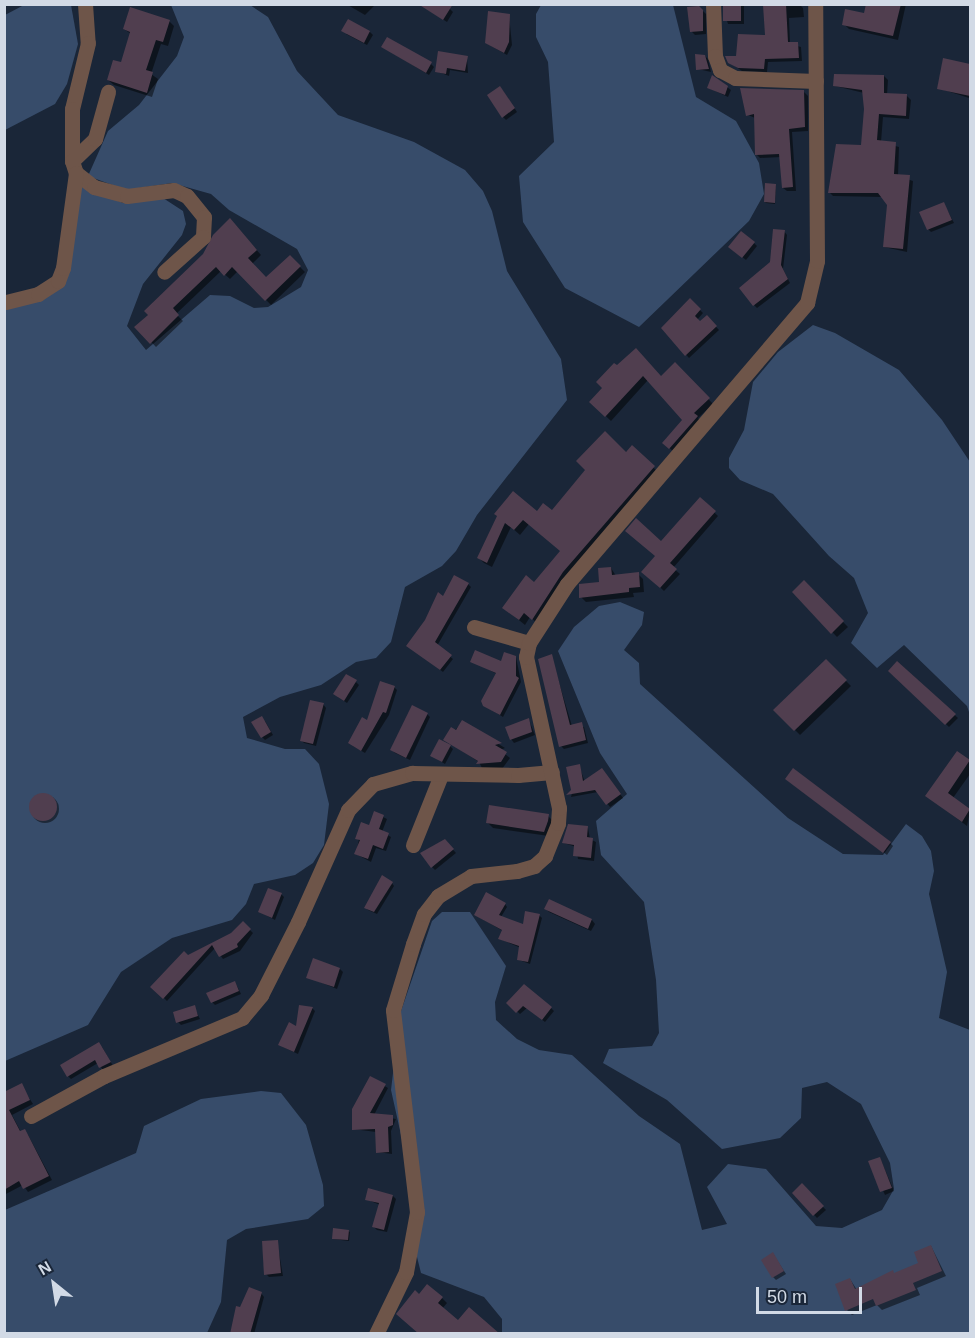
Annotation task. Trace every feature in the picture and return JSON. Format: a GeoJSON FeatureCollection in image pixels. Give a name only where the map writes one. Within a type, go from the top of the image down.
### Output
{"type":"FeatureCollection","features":[{"type":"Feature","properties":{"kind":"street"},"geometry":{"type":"LineString","coordinates":[[6,302],[38,294],[58,281],[63,268],[74,167],[72,109],[88,43],[85,4]]}},
{"type":"Feature","properties":{"kind":"street"},"geometry":{"type":"LineString","coordinates":[[713,4],[715,56],[720,70],[735,78],[816,81]]}},
{"type":"Feature","properties":{"kind":"street"},"geometry":{"type":"LineString","coordinates":[[376,1334],[406,1272],[417,1212],[393,1010],[413,944],[424,914],[438,896],[471,876],[502,869],[517,871],[534,866],[545,856],[558,823],[552,772],[526,657],[529,643],[567,584],[807,303],[817,261],[815,4]]}},
{"type":"Feature","properties":{"kind":"street"},"geometry":{"type":"LineString","coordinates":[[74,167],[95,139],[108,92]]}},
{"type":"Feature","properties":{"kind":"street"},"geometry":{"type":"LineString","coordinates":[[74,167],[94,187],[127,196],[174,190],[187,196],[204,217],[203,237],[164,272]]}},
{"type":"Feature","properties":{"kind":"street"},"geometry":{"type":"LineString","coordinates":[[474,627],[529,643]]}},
{"type":"Feature","properties":{"kind":"street"},"geometry":{"type":"LineString","coordinates":[[31,1116],[104,1076],[242,1018],[261,994],[293,932],[348,810],[374,784],[411,773],[441,776],[552,772]]}},
{"type":"Feature","properties":{"kind":"street"},"geometry":{"type":"LineString","coordinates":[[413,845],[441,776]]}},
{"type":"Feature","properties":{"kind":"shaded area"},"geometry":{"type":"Polygon","coordinates":[[[24,5],[71,5],[78,44],[67,84],[55,104],[5,130],[5,15],[24,5]]]}},
{"type":"Feature","properties":{"kind":"shaded area"},"geometry":{"type":"Polygon","coordinates":[[[171,5],[250,5],[268,17],[297,71],[338,115],[414,142],[465,170],[483,191],[492,211],[507,271],[561,359],[567,400],[477,515],[456,551],[442,566],[405,587],[391,642],[376,658],[356,662],[321,685],[280,697],[243,717],[247,738],[285,749],[305,749],[319,764],[329,804],[324,845],[313,863],[295,875],[254,884],[246,904],[232,920],[172,938],[121,972],[88,1025],[5,1061],[5,307],[49,295],[81,185],[123,203],[163,198],[183,211],[186,224],[182,235],[143,284],[127,326],[146,350],[210,295],[230,296],[254,308],[268,307],[301,287],[308,270],[297,249],[229,210],[211,194],[172,183],[126,190],[88,176],[108,131],[139,105],[177,56],[184,37],[171,5]]]}},
{"type":"Feature","properties":{"kind":"shaded area"},"geometry":{"type":"Polygon","coordinates":[[[541,5],[673,5],[696,97],[736,121],[759,163],[764,194],[749,221],[639,327],[565,288],[523,222],[519,176],[554,142],[548,62],[536,37],[536,14],[541,5]]]}},
{"type":"Feature","properties":{"kind":"shaded area"},"geometry":{"type":"Polygon","coordinates":[[[813,325],[835,333],[899,370],[942,420],[970,462],[970,715],[967,706],[904,645],[877,668],[851,643],[868,613],[854,578],[829,556],[773,494],[740,480],[729,468],[729,458],[744,430],[753,382],[778,352],[813,325]]]}},
{"type":"Feature","properties":{"kind":"shaded area"},"geometry":{"type":"Polygon","coordinates":[[[620,602],[644,612],[642,625],[624,650],[639,663],[640,684],[788,818],[843,854],[883,855],[906,824],[922,836],[931,851],[934,871],[929,894],[947,972],[939,1018],[970,1030],[970,1333],[502,1333],[502,1319],[484,1297],[421,1273],[416,1253],[419,1216],[391,1090],[400,1014],[432,921],[442,912],[470,912],[506,966],[495,1002],[496,1020],[517,1039],[539,1050],[572,1055],[639,1116],[680,1144],[702,1230],[727,1224],[707,1187],[728,1164],[766,1169],[816,1226],[842,1228],[882,1210],[894,1189],[890,1163],[861,1104],[827,1082],[802,1088],[801,1118],[780,1138],[722,1149],[667,1100],[603,1063],[609,1049],[652,1046],[659,1033],[656,980],[644,902],[601,855],[596,821],[627,794],[600,753],[558,651],[574,627],[599,606],[620,602]]]}},
{"type":"Feature","properties":{"kind":"shaded area"},"geometry":{"type":"Polygon","coordinates":[[[261,1091],[281,1093],[306,1125],[323,1185],[324,1206],[308,1219],[246,1229],[227,1240],[221,1302],[207,1333],[5,1333],[5,1210],[136,1153],[144,1126],[201,1099],[261,1091]]]}},
{"type":"Feature","properties":{"kind":"building"},"geometry":{"type":"Polygon","coordinates":[[[418,4],[453,4],[443,20],[418,4]]]}},
{"type":"Feature","properties":{"kind":"building"},"geometry":{"type":"Polygon","coordinates":[[[723,4],[741,4],[741,21],[723,21],[723,4]]]}},
{"type":"Feature","properties":{"kind":"building"},"geometry":{"type":"Polygon","coordinates":[[[786,4],[788,42],[798,42],[799,58],[765,59],[764,69],[738,68],[728,63],[725,56],[736,56],[738,34],[765,35],[763,5],[786,4]]]}},
{"type":"Feature","properties":{"kind":"building"},"geometry":{"type":"Polygon","coordinates":[[[866,4],[901,4],[893,36],[842,25],[845,9],[864,13],[866,4]]]}},
{"type":"Feature","properties":{"kind":"building"},"geometry":{"type":"Polygon","coordinates":[[[699,6],[703,10],[703,31],[690,32],[687,7],[699,6]]]}},
{"type":"Feature","properties":{"kind":"building"},"geometry":{"type":"Polygon","coordinates":[[[130,7],[170,20],[163,42],[156,40],[146,70],[153,72],[147,93],[107,80],[113,60],[121,62],[130,32],[123,29],[130,7]]]}},
{"type":"Feature","properties":{"kind":"building"},"geometry":{"type":"Polygon","coordinates":[[[488,11],[510,14],[509,42],[504,53],[485,43],[488,11]]]}},
{"type":"Feature","properties":{"kind":"building"},"geometry":{"type":"Polygon","coordinates":[[[348,19],[370,31],[364,43],[341,31],[348,19]]]}},
{"type":"Feature","properties":{"kind":"building"},"geometry":{"type":"Polygon","coordinates":[[[387,37],[432,62],[426,73],[381,47],[387,37]]]}},
{"type":"Feature","properties":{"kind":"building"},"geometry":{"type":"Polygon","coordinates":[[[438,51],[468,56],[465,71],[447,68],[446,74],[435,72],[438,51]]]}},
{"type":"Feature","properties":{"kind":"building"},"geometry":{"type":"Polygon","coordinates":[[[695,54],[705,55],[709,69],[696,70],[695,54]]]}},
{"type":"Feature","properties":{"kind":"building"},"geometry":{"type":"Polygon","coordinates":[[[943,58],[970,64],[970,96],[937,89],[943,58]]]}},
{"type":"Feature","properties":{"kind":"building"},"geometry":{"type":"Polygon","coordinates":[[[834,74],[884,75],[884,93],[907,94],[906,116],[879,114],[877,140],[896,142],[894,174],[910,175],[903,249],[883,247],[887,205],[878,193],[828,193],[836,144],[861,145],[864,109],[862,90],[833,86],[834,74]]]}},
{"type":"Feature","properties":{"kind":"building"},"geometry":{"type":"Polygon","coordinates":[[[712,75],[728,86],[725,95],[707,88],[712,75]]]}},
{"type":"Feature","properties":{"kind":"building"},"geometry":{"type":"Polygon","coordinates":[[[500,86],[515,108],[502,118],[487,95],[500,86]]]}},
{"type":"Feature","properties":{"kind":"building"},"geometry":{"type":"Polygon","coordinates":[[[740,88],[804,90],[805,127],[789,129],[793,187],[782,188],[779,154],[755,155],[754,114],[746,116],[740,88]]]}},
{"type":"Feature","properties":{"kind":"building"},"geometry":{"type":"Polygon","coordinates":[[[765,183],[776,184],[775,203],[764,202],[765,183]]]}},
{"type":"Feature","properties":{"kind":"building"},"geometry":{"type":"Polygon","coordinates":[[[944,202],[952,220],[927,230],[919,212],[944,202]]]}},
{"type":"Feature","properties":{"kind":"building"},"geometry":{"type":"Polygon","coordinates":[[[230,218],[257,250],[248,258],[266,277],[290,255],[301,266],[265,301],[232,267],[224,276],[216,267],[173,308],[179,315],[150,344],[134,327],[148,315],[144,311],[203,254],[213,235],[230,218]]]}},
{"type":"Feature","properties":{"kind":"building"},"geometry":{"type":"Polygon","coordinates":[[[773,229],[785,230],[781,265],[788,279],[753,306],[739,288],[770,262],[773,229]]]}},
{"type":"Feature","properties":{"kind":"building"},"geometry":{"type":"Polygon","coordinates":[[[741,231],[755,242],[742,258],[728,247],[741,231]]]}},
{"type":"Feature","properties":{"kind":"building"},"geometry":{"type":"Polygon","coordinates":[[[690,298],[701,309],[695,316],[700,321],[707,315],[717,326],[685,356],[661,328],[690,298]]]}},
{"type":"Feature","properties":{"kind":"building"},"geometry":{"type":"Polygon","coordinates":[[[636,348],[661,376],[675,362],[710,398],[694,413],[698,416],[669,449],[662,443],[682,420],[643,376],[605,417],[589,402],[602,388],[596,382],[614,363],[617,365],[636,348]]]}},
{"type":"Feature","properties":{"kind":"building"},"geometry":{"type":"Polygon","coordinates":[[[605,431],[626,452],[632,445],[655,466],[563,572],[532,620],[524,613],[519,620],[502,608],[526,575],[534,582],[560,551],[523,520],[514,530],[505,523],[487,563],[477,558],[497,516],[494,514],[513,491],[537,511],[543,503],[552,510],[585,470],[576,461],[605,431]]]}},
{"type":"Feature","properties":{"kind":"building"},"geometry":{"type":"Polygon","coordinates":[[[700,497],[716,511],[670,563],[677,569],[660,588],[641,572],[655,556],[625,531],[636,518],[661,541],[700,497]]]}},
{"type":"Feature","properties":{"kind":"building"},"geometry":{"type":"Polygon","coordinates":[[[611,567],[612,575],[639,572],[640,587],[629,588],[629,592],[579,598],[579,584],[599,582],[598,568],[611,567]]]}},
{"type":"Feature","properties":{"kind":"building"},"geometry":{"type":"Polygon","coordinates":[[[454,575],[469,583],[435,642],[452,655],[440,670],[406,646],[425,620],[438,592],[443,596],[454,575]]]}},
{"type":"Feature","properties":{"kind":"building"},"geometry":{"type":"Polygon","coordinates":[[[804,580],[844,621],[831,634],[792,592],[804,580]]]}},
{"type":"Feature","properties":{"kind":"building"},"geometry":{"type":"Polygon","coordinates":[[[475,650],[501,661],[504,652],[516,656],[516,676],[519,678],[500,715],[483,706],[481,701],[496,673],[470,662],[475,650]]]}},
{"type":"Feature","properties":{"kind":"building"},"geometry":{"type":"Polygon","coordinates":[[[552,654],[570,725],[582,722],[586,740],[559,747],[538,659],[552,654]]]}},
{"type":"Feature","properties":{"kind":"building"},"geometry":{"type":"Polygon","coordinates":[[[826,659],[847,680],[794,731],[773,710],[826,659]]]}},
{"type":"Feature","properties":{"kind":"building"},"geometry":{"type":"Polygon","coordinates":[[[897,661],[956,714],[945,725],[888,671],[897,661]]]}},
{"type":"Feature","properties":{"kind":"building"},"geometry":{"type":"Polygon","coordinates":[[[346,674],[357,680],[344,701],[333,694],[346,674]]]}},
{"type":"Feature","properties":{"kind":"building"},"geometry":{"type":"Polygon","coordinates":[[[380,681],[395,686],[386,713],[383,712],[361,751],[348,743],[362,717],[367,720],[380,681]]]}},
{"type":"Feature","properties":{"kind":"building"},"geometry":{"type":"Polygon","coordinates":[[[310,700],[324,703],[313,744],[300,741],[310,700]]]}},
{"type":"Feature","properties":{"kind":"building"},"geometry":{"type":"Polygon","coordinates":[[[412,705],[428,713],[406,758],[390,750],[412,705]]]}},
{"type":"Feature","properties":{"kind":"building"},"geometry":{"type":"Polygon","coordinates":[[[262,716],[271,732],[261,738],[251,722],[262,716]]]}},
{"type":"Feature","properties":{"kind":"building"},"geometry":{"type":"Polygon","coordinates":[[[529,718],[532,732],[510,740],[505,727],[529,718]]]}},
{"type":"Feature","properties":{"kind":"building"},"geometry":{"type":"Polygon","coordinates":[[[462,720],[502,743],[495,745],[507,752],[501,762],[476,764],[478,761],[443,740],[451,727],[456,730],[462,720]]]}},
{"type":"Feature","properties":{"kind":"building"},"geometry":{"type":"Polygon","coordinates":[[[439,739],[451,745],[442,762],[430,756],[439,739]]]}},
{"type":"Feature","properties":{"kind":"building"},"geometry":{"type":"Polygon","coordinates":[[[957,751],[970,760],[948,793],[970,809],[962,822],[925,796],[957,751]]]}},
{"type":"Feature","properties":{"kind":"building"},"geometry":{"type":"Polygon","coordinates":[[[580,764],[583,781],[602,768],[621,794],[606,805],[595,790],[566,795],[571,790],[566,767],[580,764]]]}},
{"type":"Feature","properties":{"kind":"building"},"geometry":{"type":"Polygon","coordinates":[[[793,768],[891,842],[883,853],[785,779],[793,768]]]}},
{"type":"Feature","properties":{"kind":"building"},"geometry":{"type":"Polygon","coordinates":[[[43,793],[53,797],[57,807],[53,817],[43,821],[33,817],[29,807],[33,797],[43,793]]]}},
{"type":"Feature","properties":{"kind":"building"},"geometry":{"type":"Polygon","coordinates":[[[489,805],[549,814],[544,832],[486,823],[489,805]]]}},
{"type":"Feature","properties":{"kind":"building"},"geometry":{"type":"Polygon","coordinates":[[[374,811],[384,815],[379,829],[389,833],[383,849],[373,845],[368,859],[354,854],[360,840],[355,839],[361,822],[369,825],[374,811]]]}},
{"type":"Feature","properties":{"kind":"building"},"geometry":{"type":"Polygon","coordinates":[[[568,824],[588,826],[587,837],[593,838],[591,858],[573,856],[574,845],[562,843],[568,824]]]}},
{"type":"Feature","properties":{"kind":"building"},"geometry":{"type":"Polygon","coordinates":[[[445,839],[454,849],[431,868],[420,853],[445,839]]]}},
{"type":"Feature","properties":{"kind":"building"},"geometry":{"type":"Polygon","coordinates":[[[382,875],[393,882],[374,912],[364,908],[382,875]]]}},
{"type":"Feature","properties":{"kind":"building"},"geometry":{"type":"Polygon","coordinates":[[[268,888],[282,893],[272,918],[258,912],[268,888]]]}},
{"type":"Feature","properties":{"kind":"building"},"geometry":{"type":"Polygon","coordinates":[[[486,892],[506,903],[499,915],[523,924],[525,911],[540,914],[528,962],[517,960],[519,946],[498,939],[502,930],[474,915],[486,892]]]}},
{"type":"Feature","properties":{"kind":"building"},"geometry":{"type":"Polygon","coordinates":[[[549,899],[592,919],[588,929],[544,909],[549,899]]]}},
{"type":"Feature","properties":{"kind":"building"},"geometry":{"type":"Polygon","coordinates":[[[243,921],[251,929],[237,944],[238,947],[219,957],[212,945],[163,999],[150,987],[184,951],[188,955],[231,933],[243,921]]]}},
{"type":"Feature","properties":{"kind":"building"},"geometry":{"type":"Polygon","coordinates":[[[313,958],[340,968],[334,987],[306,978],[313,958]]]}},
{"type":"Feature","properties":{"kind":"building"},"geometry":{"type":"Polygon","coordinates":[[[235,981],[239,991],[211,1003],[206,993],[235,981]]]}},
{"type":"Feature","properties":{"kind":"building"},"geometry":{"type":"Polygon","coordinates":[[[524,984],[552,1007],[542,1020],[523,1006],[516,1013],[506,1003],[524,984]]]}},
{"type":"Feature","properties":{"kind":"building"},"geometry":{"type":"Polygon","coordinates":[[[195,1005],[198,1016],[176,1023],[173,1012],[195,1005]]]}},
{"type":"Feature","properties":{"kind":"building"},"geometry":{"type":"Polygon","coordinates":[[[299,1005],[313,1007],[294,1052],[278,1045],[289,1022],[296,1026],[299,1005]]]}},
{"type":"Feature","properties":{"kind":"building"},"geometry":{"type":"Polygon","coordinates":[[[99,1042],[111,1062],[99,1068],[95,1060],[67,1077],[60,1065],[99,1042]]]}},
{"type":"Feature","properties":{"kind":"building"},"geometry":{"type":"Polygon","coordinates":[[[370,1076],[386,1084],[370,1113],[393,1115],[393,1125],[388,1127],[389,1152],[376,1153],[375,1129],[352,1130],[352,1109],[370,1076]]]}},
{"type":"Feature","properties":{"kind":"building"},"geometry":{"type":"Polygon","coordinates":[[[22,1083],[30,1100],[9,1110],[20,1131],[25,1129],[49,1176],[23,1189],[19,1181],[4,1190],[4,1092],[22,1083]]]}},
{"type":"Feature","properties":{"kind":"building"},"geometry":{"type":"Polygon","coordinates":[[[880,1157],[892,1188],[880,1192],[868,1161],[880,1157]]]}},
{"type":"Feature","properties":{"kind":"building"},"geometry":{"type":"Polygon","coordinates":[[[802,1183],[824,1206],[813,1216],[792,1193],[802,1183]]]}},
{"type":"Feature","properties":{"kind":"building"},"geometry":{"type":"Polygon","coordinates":[[[368,1188],[393,1195],[384,1230],[372,1227],[379,1203],[365,1200],[368,1188]]]}},
{"type":"Feature","properties":{"kind":"building"},"geometry":{"type":"Polygon","coordinates":[[[333,1228],[349,1230],[348,1240],[332,1239],[333,1228]]]}},
{"type":"Feature","properties":{"kind":"building"},"geometry":{"type":"Polygon","coordinates":[[[278,1240],[281,1273],[264,1275],[262,1241],[278,1240]]]}},
{"type":"Feature","properties":{"kind":"building"},"geometry":{"type":"Polygon","coordinates":[[[931,1245],[942,1271],[913,1283],[916,1290],[876,1306],[873,1299],[845,1311],[835,1284],[850,1278],[855,1289],[893,1270],[894,1273],[918,1263],[914,1252],[931,1245]]]}},
{"type":"Feature","properties":{"kind":"building"},"geometry":{"type":"Polygon","coordinates":[[[773,1252],[784,1271],[772,1278],[761,1260],[773,1252]]]}},
{"type":"Feature","properties":{"kind":"building"},"geometry":{"type":"Polygon","coordinates":[[[427,1284],[443,1297],[438,1303],[458,1320],[469,1307],[500,1334],[419,1334],[396,1314],[415,1290],[419,1294],[427,1284]]]}},
{"type":"Feature","properties":{"kind":"building"},"geometry":{"type":"Polygon","coordinates":[[[249,1287],[262,1292],[250,1334],[230,1334],[236,1306],[240,1307],[249,1287]]]}}]}
